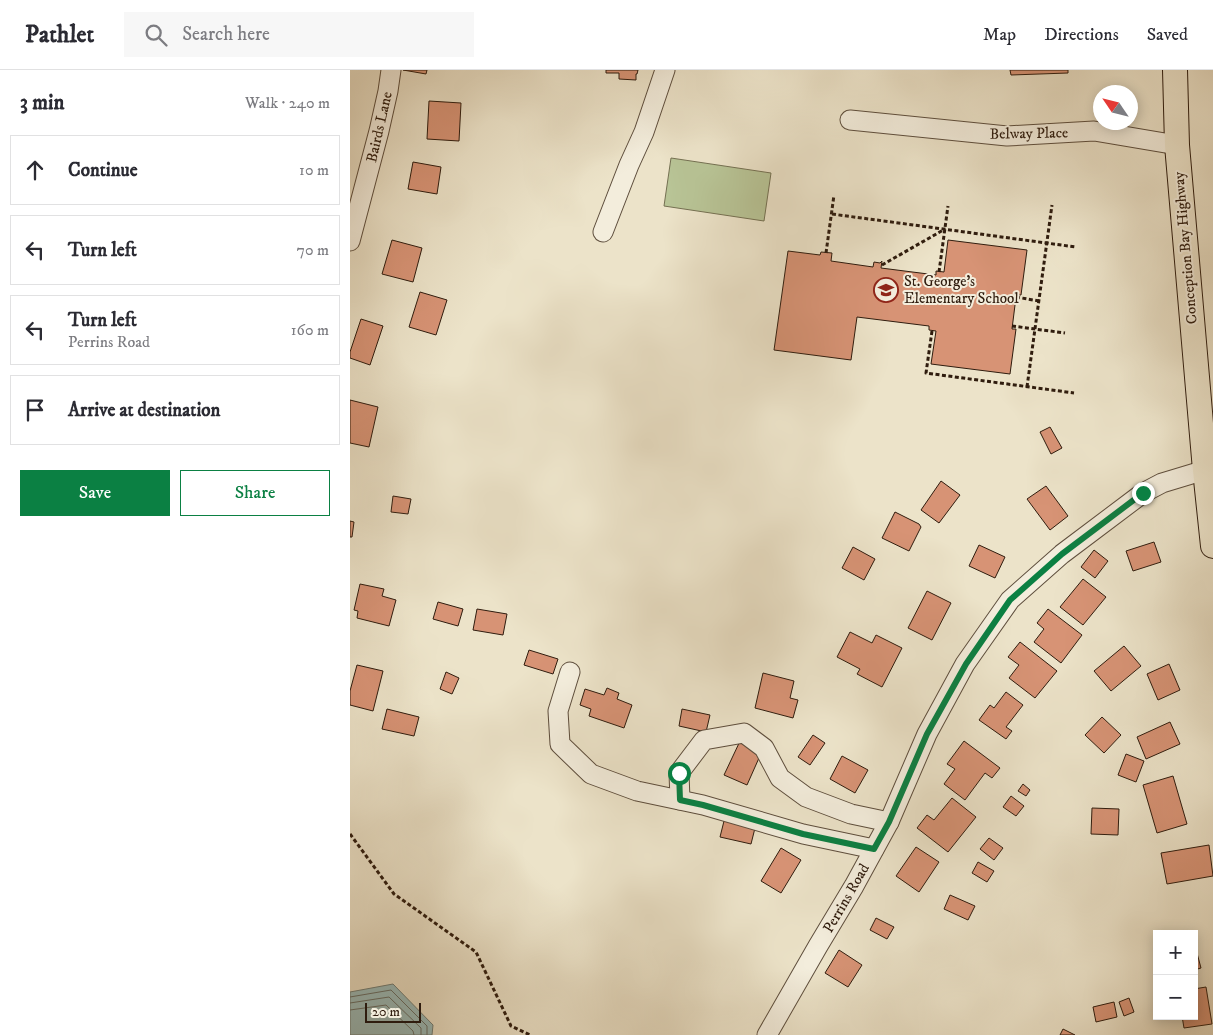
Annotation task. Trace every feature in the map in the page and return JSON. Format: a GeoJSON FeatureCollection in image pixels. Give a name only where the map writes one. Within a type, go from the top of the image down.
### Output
{"type":"FeatureCollection","features":[{"type":"Feature","properties":{"kind":"main road","name":"Conception Bay Highway"},"geometry":{"type":"LineString","coordinates":[[1174,70],[1177,145],[1206,401],[1205,470],[1213,546]]}},
{"type":"Feature","properties":{"kind":"street"},"geometry":{"type":"LineString","coordinates":[[381,70],[391,70]]}},
{"type":"Feature","properties":{"kind":"street","name":"Bairds Lane"},"geometry":{"type":"LineString","coordinates":[[350,241],[379,131],[391,70]]}},
{"type":"Feature","properties":{"kind":"street"},"geometry":{"type":"LineString","coordinates":[[603,232],[644,132],[665,70]]}},
{"type":"Feature","properties":{"kind":"street","name":"Belway Place"},"geometry":{"type":"LineString","coordinates":[[850,120],[1007,136],[1094,131],[1177,145]]}},
{"type":"Feature","properties":{"kind":"street","name":"Perrins Road"},"geometry":{"type":"LineString","coordinates":[[767,1035],[889,822],[927,734],[966,664],[1010,600],[1062,554],[1143,493],[1162,483],[1205,470]]}},
{"type":"Feature","properties":{"kind":"street"},"geometry":{"type":"LineString","coordinates":[[570,672],[558,711],[560,744],[591,774],[637,791],[703,805],[803,834],[874,849]]}},
{"type":"Feature","properties":{"kind":"street"},"geometry":{"type":"LineString","coordinates":[[680,800],[679,773],[704,740],[744,733],[764,748],[780,778],[806,797],[851,814],[889,822]]}},
{"type":"Feature","properties":{"kind":"path"},"geometry":{"type":"LineString","coordinates":[[826,253],[834,194]]}},
{"type":"Feature","properties":{"kind":"path"},"geometry":{"type":"LineString","coordinates":[[1028,387],[1052,205]]}},
{"type":"Feature","properties":{"kind":"path"},"geometry":{"type":"LineString","coordinates":[[940,272],[948,206]]}},
{"type":"Feature","properties":{"kind":"path"},"geometry":{"type":"LineString","coordinates":[[832,214],[1076,247]]}},
{"type":"Feature","properties":{"kind":"path"},"geometry":{"type":"LineString","coordinates":[[882,265],[945,229]]}},
{"type":"Feature","properties":{"kind":"path"},"geometry":{"type":"LineString","coordinates":[[1016,297],[1039,301]]}},
{"type":"Feature","properties":{"kind":"path"},"geometry":{"type":"LineString","coordinates":[[1012,326],[1065,333]]}},
{"type":"Feature","properties":{"kind":"path"},"geometry":{"type":"LineString","coordinates":[[932,331],[926,373],[1074,393]]}},
{"type":"Feature","properties":{"kind":"path"},"geometry":{"type":"LineString","coordinates":[[350,834],[394,894],[476,952],[511,1026],[530,1035]]}},
{"type":"Feature","properties":{"kind":"green space"},"geometry":{"type":"Polygon","coordinates":[[[671,158],[771,173],[764,221],[664,206],[671,158]]]}},
{"type":"Feature","properties":{"kind":"water"},"geometry":{"type":"Polygon","coordinates":[[[393,984],[433,1025],[432,1035],[350,1035],[350,992],[393,984]]]}},
{"type":"Feature","properties":{"kind":"building"},"geometry":{"type":"Polygon","coordinates":[[[403,70],[427,70],[426,74],[403,70]]]}},
{"type":"Feature","properties":{"kind":"building"},"geometry":{"type":"Polygon","coordinates":[[[606,70],[638,70],[636,80],[619,79],[619,73],[606,73],[606,70]]]}},
{"type":"Feature","properties":{"kind":"building"},"geometry":{"type":"Polygon","coordinates":[[[1010,70],[1068,70],[1068,73],[1011,75],[1010,70]]]}},
{"type":"Feature","properties":{"kind":"building"},"geometry":{"type":"Polygon","coordinates":[[[429,101],[461,103],[459,141],[427,139],[429,101]]]}},
{"type":"Feature","properties":{"kind":"building"},"geometry":{"type":"Polygon","coordinates":[[[413,162],[441,167],[437,194],[408,189],[413,162]]]}},
{"type":"Feature","properties":{"kind":"building"},"geometry":{"type":"Polygon","coordinates":[[[392,240],[422,248],[413,282],[382,274],[392,240]]]}},
{"type":"Feature","properties":{"kind":"building"},"geometry":{"type":"Polygon","coordinates":[[[948,240],[1027,250],[1021,295],[1016,295],[1012,329],[1016,329],[1010,374],[931,364],[936,331],[929,330],[929,326],[857,317],[851,360],[774,350],[788,251],[820,255],[821,252],[832,253],[831,261],[873,267],[874,262],[880,263],[882,261],[881,268],[936,275],[936,271],[944,272],[948,240]]]}},
{"type":"Feature","properties":{"kind":"building"},"geometry":{"type":"Polygon","coordinates":[[[420,292],[447,300],[436,335],[409,327],[420,292]]]}},
{"type":"Feature","properties":{"kind":"building"},"geometry":{"type":"Polygon","coordinates":[[[361,319],[383,326],[370,365],[350,358],[350,352],[361,319]]]}},
{"type":"Feature","properties":{"kind":"building"},"geometry":{"type":"Polygon","coordinates":[[[350,400],[378,407],[369,447],[350,443],[350,400]]]}},
{"type":"Feature","properties":{"kind":"building"},"geometry":{"type":"Polygon","coordinates":[[[1050,427],[1062,448],[1051,454],[1040,432],[1050,427]]]}},
{"type":"Feature","properties":{"kind":"building"},"geometry":{"type":"Polygon","coordinates":[[[941,481],[960,495],[939,523],[921,510],[941,481]]]}},
{"type":"Feature","properties":{"kind":"building"},"geometry":{"type":"Polygon","coordinates":[[[1046,486],[1068,516],[1050,530],[1027,499],[1046,486]]]}},
{"type":"Feature","properties":{"kind":"building"},"geometry":{"type":"Polygon","coordinates":[[[393,496],[411,499],[408,514],[391,512],[393,496]]]}},
{"type":"Feature","properties":{"kind":"building"},"geometry":{"type":"Polygon","coordinates":[[[895,512],[919,524],[921,527],[909,551],[882,538],[895,512]]]}},
{"type":"Feature","properties":{"kind":"building"},"geometry":{"type":"Polygon","coordinates":[[[350,521],[354,522],[352,537],[350,537],[350,521]]]}},
{"type":"Feature","properties":{"kind":"building"},"geometry":{"type":"Polygon","coordinates":[[[1154,542],[1161,562],[1133,571],[1126,551],[1154,542]]]}},
{"type":"Feature","properties":{"kind":"building"},"geometry":{"type":"Polygon","coordinates":[[[979,545],[1005,557],[995,578],[969,566],[979,545]]]}},
{"type":"Feature","properties":{"kind":"building"},"geometry":{"type":"Polygon","coordinates":[[[853,547],[875,559],[864,580],[842,568],[853,547]]]}},
{"type":"Feature","properties":{"kind":"building"},"geometry":{"type":"Polygon","coordinates":[[[1094,550],[1108,561],[1095,578],[1081,567],[1094,550]]]}},
{"type":"Feature","properties":{"kind":"building"},"geometry":{"type":"Polygon","coordinates":[[[1083,579],[1106,597],[1083,625],[1060,607],[1083,579]]]}},
{"type":"Feature","properties":{"kind":"building"},"geometry":{"type":"Polygon","coordinates":[[[360,584],[384,589],[382,596],[396,600],[389,626],[357,618],[358,611],[354,610],[360,584]]]}},
{"type":"Feature","properties":{"kind":"building"},"geometry":{"type":"Polygon","coordinates":[[[927,591],[951,603],[932,640],[908,628],[927,591]]]}},
{"type":"Feature","properties":{"kind":"building"},"geometry":{"type":"Polygon","coordinates":[[[438,602],[463,609],[458,626],[433,619],[438,602]]]}},
{"type":"Feature","properties":{"kind":"building"},"geometry":{"type":"Polygon","coordinates":[[[477,609],[507,614],[503,635],[473,630],[477,609]]]}},
{"type":"Feature","properties":{"kind":"building"},"geometry":{"type":"Polygon","coordinates":[[[1048,609],[1082,635],[1061,663],[1034,642],[1044,629],[1037,623],[1048,609]]]}},
{"type":"Feature","properties":{"kind":"building"},"geometry":{"type":"Polygon","coordinates":[[[850,632],[872,643],[876,635],[902,648],[882,687],[857,674],[860,669],[837,657],[850,632]]]}},
{"type":"Feature","properties":{"kind":"building"},"geometry":{"type":"Polygon","coordinates":[[[1020,642],[1057,671],[1035,698],[1009,678],[1019,665],[1008,657],[1020,642]]]}},
{"type":"Feature","properties":{"kind":"building"},"geometry":{"type":"Polygon","coordinates":[[[1124,646],[1141,666],[1111,691],[1094,671],[1124,646]]]}},
{"type":"Feature","properties":{"kind":"building"},"geometry":{"type":"Polygon","coordinates":[[[529,650],[558,659],[553,674],[524,665],[529,650]]]}},
{"type":"Feature","properties":{"kind":"building"},"geometry":{"type":"Polygon","coordinates":[[[1169,664],[1180,690],[1158,700],[1147,674],[1169,664]]]}},
{"type":"Feature","properties":{"kind":"building"},"geometry":{"type":"Polygon","coordinates":[[[357,665],[383,671],[373,711],[350,705],[350,691],[357,665]]]}},
{"type":"Feature","properties":{"kind":"building"},"geometry":{"type":"Polygon","coordinates":[[[446,672],[459,678],[452,694],[440,689],[446,672]]]}},
{"type":"Feature","properties":{"kind":"building"},"geometry":{"type":"Polygon","coordinates":[[[763,673],[794,681],[790,698],[798,700],[793,718],[755,708],[763,673]]]}},
{"type":"Feature","properties":{"kind":"building"},"geometry":{"type":"Polygon","coordinates":[[[607,688],[619,693],[617,699],[632,705],[624,728],[589,716],[591,709],[580,705],[585,689],[604,695],[607,688]]]}},
{"type":"Feature","properties":{"kind":"building"},"geometry":{"type":"Polygon","coordinates":[[[1006,692],[1023,705],[1006,727],[1012,731],[1006,739],[979,720],[990,705],[994,708],[1006,692]]]}},
{"type":"Feature","properties":{"kind":"building"},"geometry":{"type":"Polygon","coordinates":[[[387,709],[419,717],[414,736],[382,729],[387,709]]]}},
{"type":"Feature","properties":{"kind":"building"},"geometry":{"type":"Polygon","coordinates":[[[682,709],[710,715],[706,732],[679,726],[682,709]]]}},
{"type":"Feature","properties":{"kind":"building"},"geometry":{"type":"Polygon","coordinates":[[[1102,717],[1121,735],[1104,753],[1085,735],[1102,717]]]}},
{"type":"Feature","properties":{"kind":"building"},"geometry":{"type":"Polygon","coordinates":[[[1170,722],[1180,744],[1146,759],[1137,737],[1170,722]]]}},
{"type":"Feature","properties":{"kind":"building"},"geometry":{"type":"Polygon","coordinates":[[[813,735],[825,743],[810,765],[798,757],[813,735]]]}},
{"type":"Feature","properties":{"kind":"building"},"geometry":{"type":"Polygon","coordinates":[[[741,739],[763,749],[747,785],[724,775],[741,739]]]}},
{"type":"Feature","properties":{"kind":"building"},"geometry":{"type":"Polygon","coordinates":[[[964,741],[1000,768],[992,778],[985,773],[965,800],[944,784],[955,769],[947,764],[964,741]]]}},
{"type":"Feature","properties":{"kind":"building"},"geometry":{"type":"Polygon","coordinates":[[[1126,754],[1144,761],[1136,782],[1118,775],[1126,754]]]}},
{"type":"Feature","properties":{"kind":"building"},"geometry":{"type":"Polygon","coordinates":[[[842,756],[868,770],[855,793],[830,779],[842,756]]]}},
{"type":"Feature","properties":{"kind":"building"},"geometry":{"type":"Polygon","coordinates":[[[1173,776],[1187,824],[1157,833],[1143,785],[1173,776]]]}},
{"type":"Feature","properties":{"kind":"building"},"geometry":{"type":"Polygon","coordinates":[[[1023,784],[1030,790],[1026,796],[1018,791],[1023,784]]]}},
{"type":"Feature","properties":{"kind":"building"},"geometry":{"type":"Polygon","coordinates":[[[1011,796],[1024,806],[1016,816],[1003,807],[1011,796]]]}},
{"type":"Feature","properties":{"kind":"building"},"geometry":{"type":"Polygon","coordinates":[[[952,798],[976,817],[948,852],[917,828],[927,815],[934,820],[952,798]]]}},
{"type":"Feature","properties":{"kind":"building"},"geometry":{"type":"Polygon","coordinates":[[[1092,808],[1119,809],[1118,835],[1091,834],[1092,808]]]}},
{"type":"Feature","properties":{"kind":"building"},"geometry":{"type":"Polygon","coordinates":[[[724,821],[755,828],[751,844],[720,837],[724,821]]]}},
{"type":"Feature","properties":{"kind":"building"},"geometry":{"type":"Polygon","coordinates":[[[989,838],[1003,848],[994,860],[980,849],[989,838]]]}},
{"type":"Feature","properties":{"kind":"building"},"geometry":{"type":"Polygon","coordinates":[[[1209,845],[1213,876],[1167,884],[1161,853],[1209,845]]]}},
{"type":"Feature","properties":{"kind":"building"},"geometry":{"type":"Polygon","coordinates":[[[916,847],[939,862],[919,892],[896,876],[916,847]]]}},
{"type":"Feature","properties":{"kind":"building"},"geometry":{"type":"Polygon","coordinates":[[[781,848],[801,860],[781,893],[761,881],[781,848]]]}},
{"type":"Feature","properties":{"kind":"building"},"geometry":{"type":"Polygon","coordinates":[[[978,862],[994,871],[987,882],[972,873],[978,862]]]}},
{"type":"Feature","properties":{"kind":"building"},"geometry":{"type":"Polygon","coordinates":[[[950,895],[975,906],[968,920],[944,909],[950,895]]]}},
{"type":"Feature","properties":{"kind":"building"},"geometry":{"type":"Polygon","coordinates":[[[876,918],[894,927],[887,939],[870,930],[876,918]]]}},
{"type":"Feature","properties":{"kind":"building"},"geometry":{"type":"Polygon","coordinates":[[[839,950],[862,965],[848,987],[825,973],[839,950]]]}},
{"type":"Feature","properties":{"kind":"building"},"geometry":{"type":"Polygon","coordinates":[[[1198,957],[1201,968],[1198,969],[1198,957]]]}},
{"type":"Feature","properties":{"kind":"building"},"geometry":{"type":"Polygon","coordinates":[[[1206,987],[1212,1024],[1184,1028],[1183,1020],[1198,1020],[1198,988],[1206,987]]]}},
{"type":"Feature","properties":{"kind":"building"},"geometry":{"type":"Polygon","coordinates":[[[1129,998],[1134,1012],[1124,1016],[1119,1002],[1129,998]]]}},
{"type":"Feature","properties":{"kind":"building"},"geometry":{"type":"Polygon","coordinates":[[[1114,1002],[1117,1017],[1096,1022],[1093,1007],[1114,1002]]]}},
{"type":"Feature","properties":{"kind":"building"},"geometry":{"type":"Polygon","coordinates":[[[1063,1029],[1075,1035],[1060,1035],[1063,1029]]]}},
{"type":"Feature","properties":{"kind":"place","name":"St. George's Elementary School"},"geometry":{"type":"Point","coordinates":[886,290]}},
{"type":"Feature","properties":{"kind":"route"},"geometry":{"type":"LineString","coordinates":[[679,773],[680,800],[803,834],[874,849],[889,822],[927,734],[966,664],[1010,600],[1062,554],[1143,493]]}}]}
